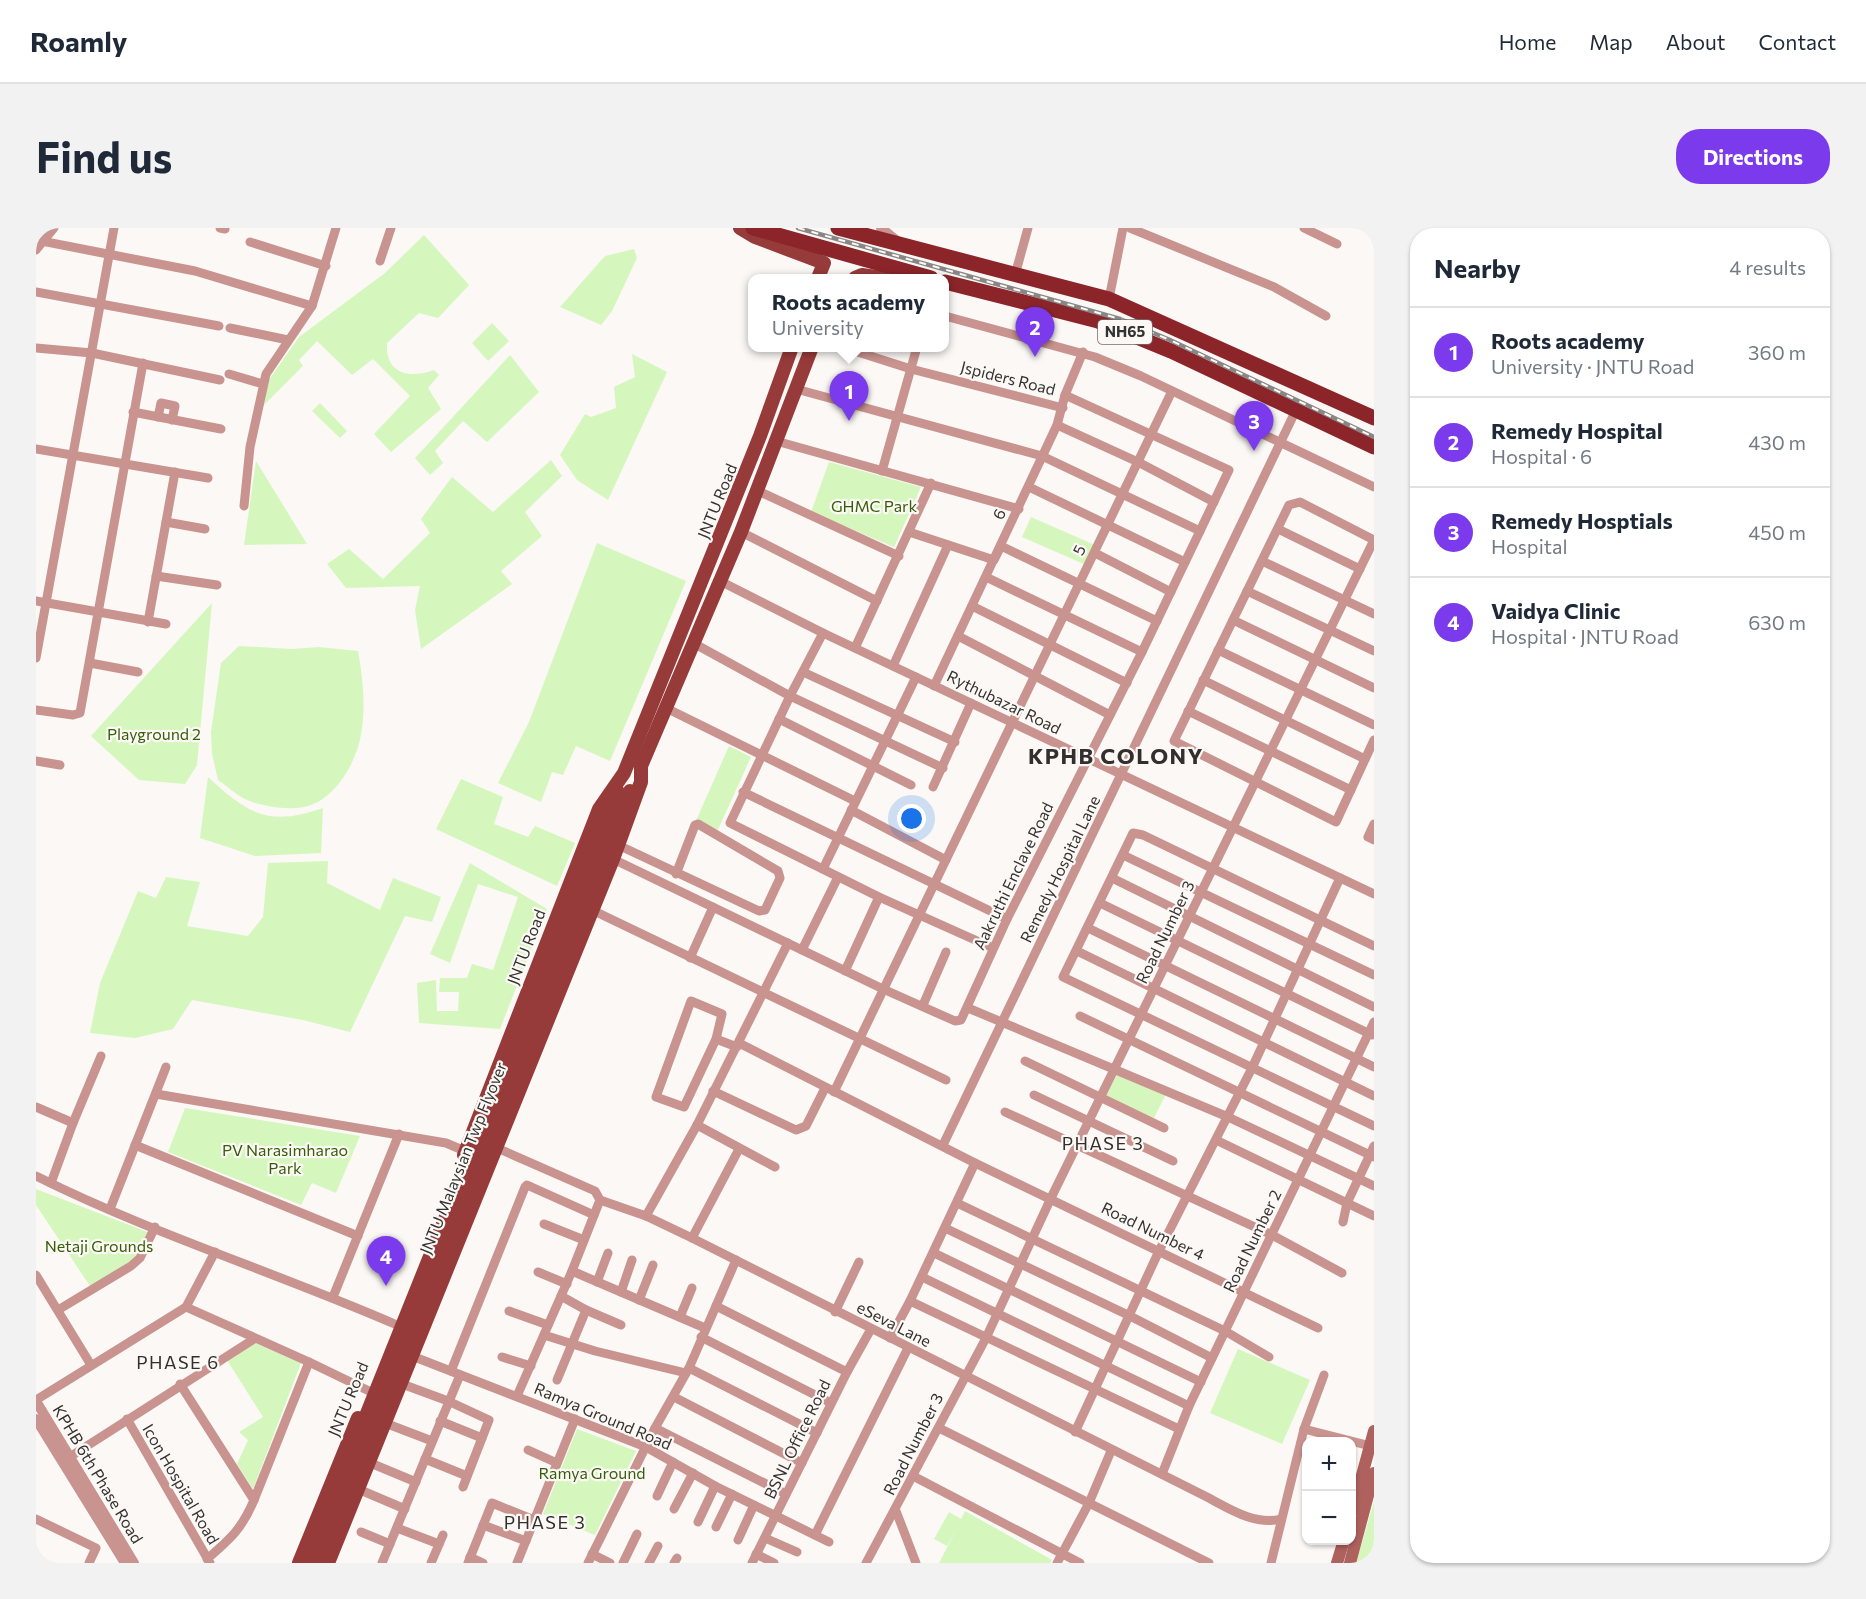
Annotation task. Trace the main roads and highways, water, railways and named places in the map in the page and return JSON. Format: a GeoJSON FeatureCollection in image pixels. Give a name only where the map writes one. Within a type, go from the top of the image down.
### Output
{"type":"FeatureCollection","features":[{"type":"Feature","properties":{"kind":"highway"},"geometry":{"type":"LineString","coordinates":[[753,228],[914,274]]}},
{"type":"Feature","properties":{"kind":"highway","name":"NH65"},"geometry":{"type":"LineString","coordinates":[[838,228],[1109,299],[1374,418]]}},
{"type":"Feature","properties":{"kind":"highway","name":"NH65"},"geometry":{"type":"LineString","coordinates":[[949,285],[1098,321],[1171,351],[1374,447]]}},
{"type":"Feature","properties":{"kind":"highway"},"geometry":{"type":"LineString","coordinates":[[1171,351],[1179,339],[1176,329]]}},
{"type":"Feature","properties":{"kind":"highway"},"geometry":{"type":"LineString","coordinates":[[1189,360],[1195,346],[1203,341]]}},
{"type":"Feature","properties":{"kind":"main road"},"geometry":{"type":"LineString","coordinates":[[740,228],[755,237],[824,263],[820,274]]}},
{"type":"Feature","properties":{"kind":"main road","name":"JNTU Road"},"geometry":{"type":"LineString","coordinates":[[299,1563],[397,1325],[595,820],[611,789],[624,773],[791,352]]}},
{"type":"Feature","properties":{"kind":"main road","name":"JNTU Road"},"geometry":{"type":"LineString","coordinates":[[328,1563],[613,859],[641,782],[641,766],[741,532],[810,352]]}},
{"type":"Feature","properties":{"kind":"main road"},"geometry":{"type":"LineString","coordinates":[[773,401],[789,408]]}},
{"type":"Feature","properties":{"kind":"main road","name":"JNTU Malaysian Twp Flyover"},"geometry":{"type":"LineString","coordinates":[[307,1563],[623,790],[641,766]]}},
{"type":"Feature","properties":{"kind":"main road","name":"JNTU Malaysian Twp Flyover"},"geometry":{"type":"LineString","coordinates":[[318,1563],[623,790],[624,773]]}},
{"type":"Feature","properties":{"kind":"main road"},"geometry":{"type":"LineString","coordinates":[[1356,1499],[1372,1447],[1374,1431]]}},
{"type":"Feature","properties":{"kind":"main road"},"geometry":{"type":"LineString","coordinates":[[1350,1563],[1374,1473]]}},
{"type":"Feature","properties":{"kind":"main road"},"geometry":{"type":"LineString","coordinates":[[328,1490],[355,1495]]}},
{"type":"Feature","properties":{"kind":"main road"},"geometry":{"type":"LineString","coordinates":[[1338,1563],[1343,1545]]}},
{"type":"Feature","properties":{"kind":"railway"},"geometry":{"type":"LineString","coordinates":[[798,228],[1120,319],[1170,340],[1374,437]]}},
{"type":"Feature","properties":{"kind":"place","name":"Remedy Hospital"},"geometry":{"type":"Point","coordinates":[1035,357]}},
{"type":"Feature","properties":{"kind":"place","name":"Roots academy"},"geometry":{"type":"Point","coordinates":[849,421]}},
{"type":"Feature","properties":{"kind":"place","name":"Remedy Hosptials"},"geometry":{"type":"Point","coordinates":[1254,451]}},
{"type":"Feature","properties":{"kind":"place","name":"Vaidya Clinic"},"geometry":{"type":"Point","coordinates":[386,1286]}},
{"type":"Feature","properties":{"kind":"district","name":"KPHB COLONY"},"geometry":{"type":"Point","coordinates":[1116,756]}},
{"type":"Feature","properties":{"kind":"district","name":"PHASE 3"},"geometry":{"type":"Point","coordinates":[1103,1144]}},
{"type":"Feature","properties":{"kind":"district","name":"PHASE 6"},"geometry":{"type":"Point","coordinates":[178,1363]}},
{"type":"Feature","properties":{"kind":"district","name":"PHASE 3"},"geometry":{"type":"Point","coordinates":[545,1523]}},
{"type":"Feature","properties":{"kind":"park label","name":"GHMC Park"},"geometry":{"type":"Point","coordinates":[874,506]}},
{"type":"Feature","properties":{"kind":"park label","name":"Playground 2"},"geometry":{"type":"Point","coordinates":[154,734]}},
{"type":"Feature","properties":{"kind":"park label","name":"PV Narasimharao Park"},"geometry":{"type":"Point","coordinates":[285,1159]}},
{"type":"Feature","properties":{"kind":"park label","name":"Netaji Grounds"},"geometry":{"type":"Point","coordinates":[99,1246]}},
{"type":"Feature","properties":{"kind":"park label","name":"Ramya Ground"},"geometry":{"type":"Point","coordinates":[592,1473]}}]}
